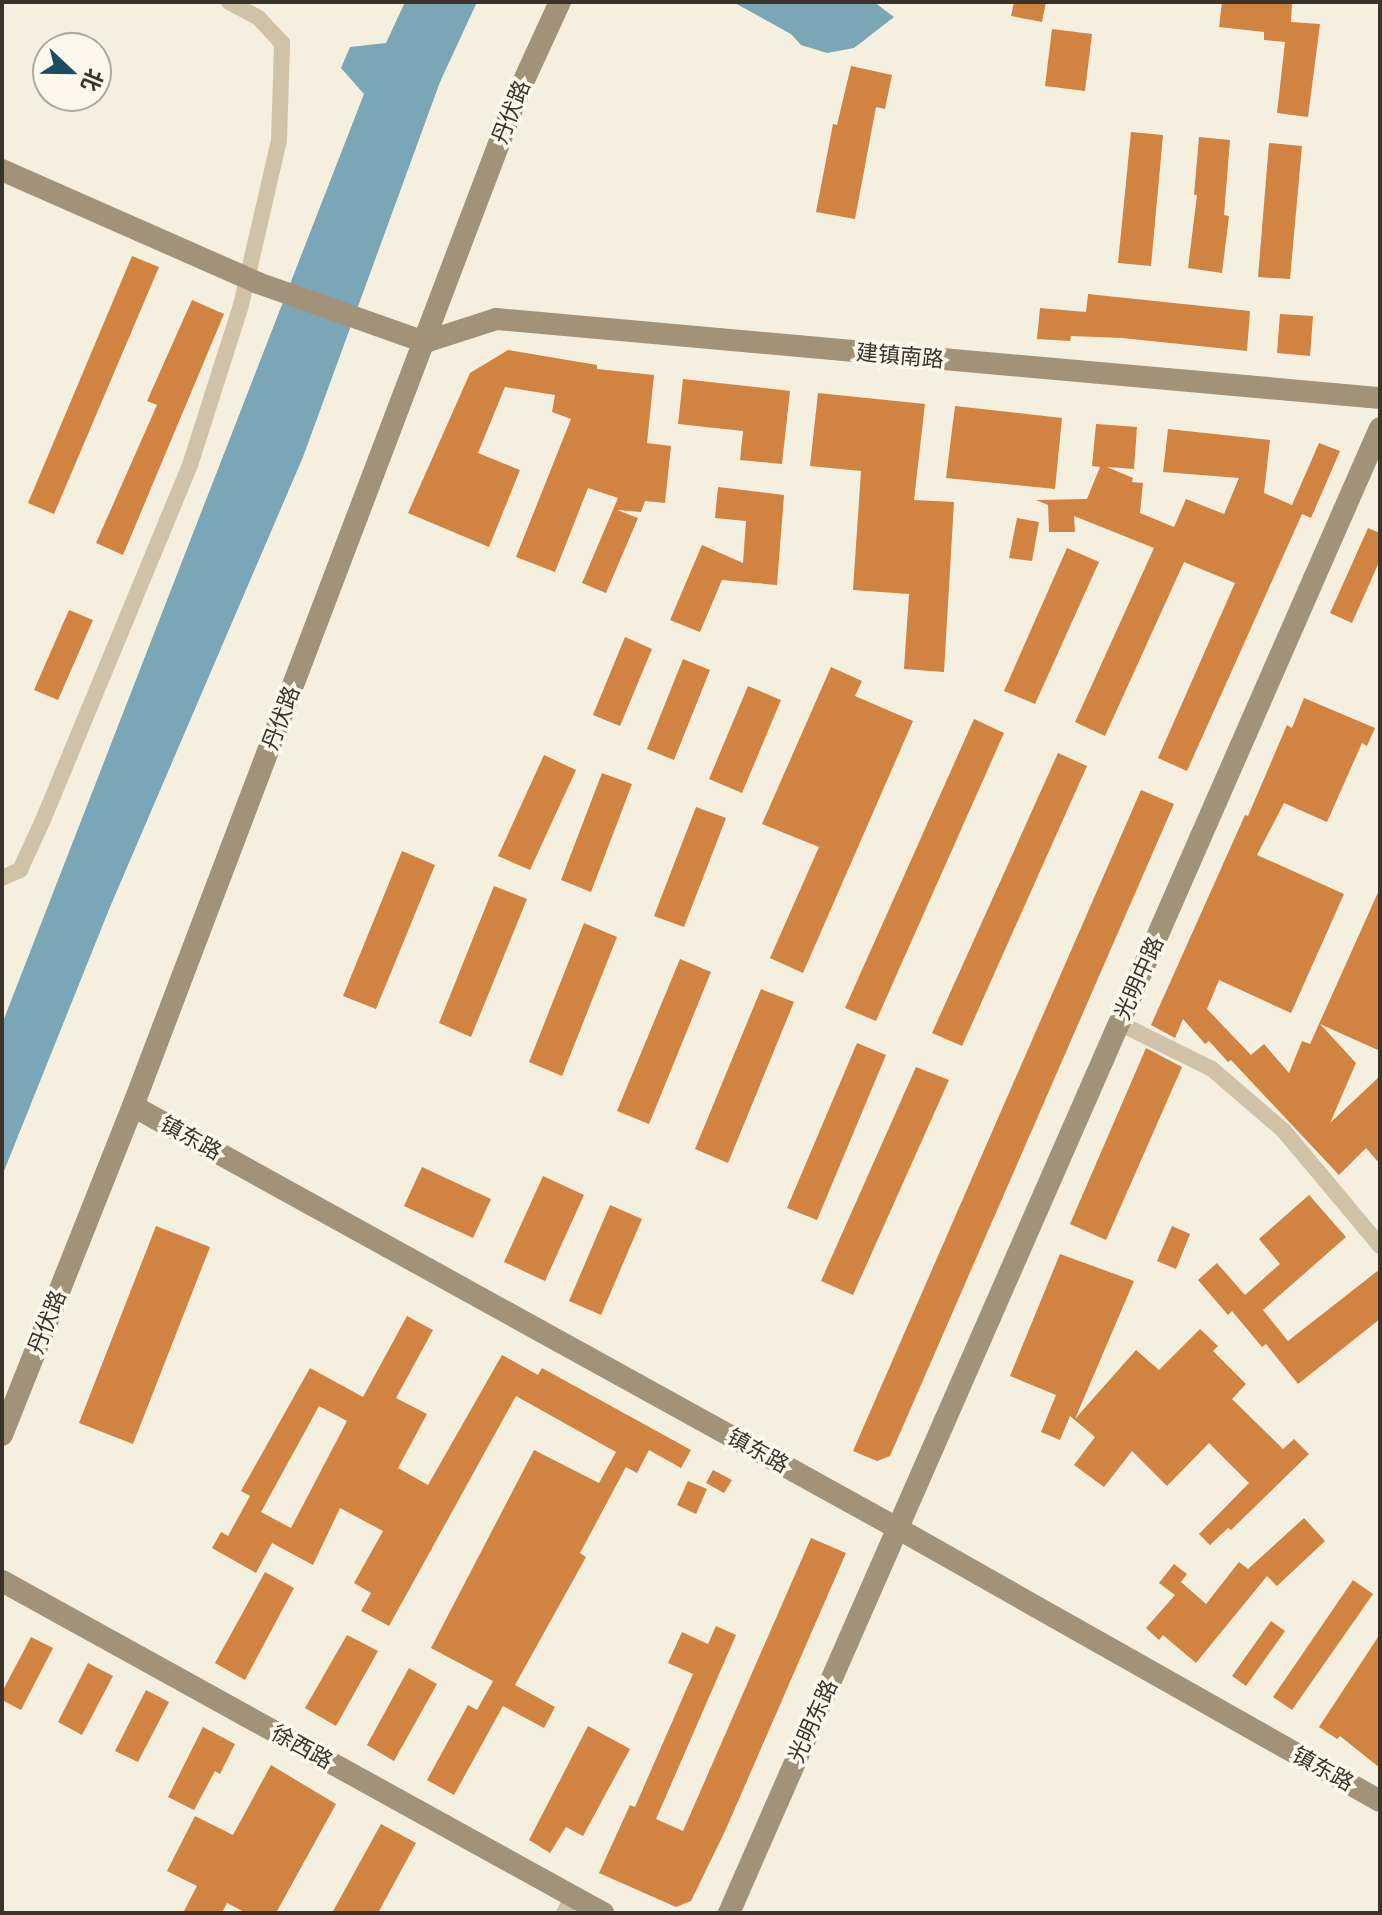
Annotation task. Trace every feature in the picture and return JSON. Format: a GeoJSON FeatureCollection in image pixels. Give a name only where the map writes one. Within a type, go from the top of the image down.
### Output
{"type":"FeatureCollection","features":[{"type":"Feature","properties":{"kind":"street"},"geometry":{"type":"LineString","coordinates":[[2,878],[20,870],[43,820],[190,465],[241,305],[255,282],[279,141],[282,43],[259,18],[229,2]]}},
{"type":"Feature","properties":{"kind":"street","name":"丹伏路"},"geometry":{"type":"LineString","coordinates":[[2,1435],[133,1106],[519,91],[560,2]]}},
{"type":"Feature","properties":{"kind":"street"},"geometry":{"type":"LineString","coordinates":[[2,170],[255,282],[425,342]]}},
{"type":"Feature","properties":{"kind":"street","name":"建镇南路"},"geometry":{"type":"LineString","coordinates":[[425,342],[496,319],[1380,398]]}},
{"type":"Feature","properties":{"kind":"street","name":"光明中路"},"geometry":{"type":"LineString","coordinates":[[897,1528],[1380,428]]}},
{"type":"Feature","properties":{"kind":"street"},"geometry":{"type":"LineString","coordinates":[[1119,1023],[1212,1069],[1284,1131],[1380,1246]]}},
{"type":"Feature","properties":{"kind":"street","name":"镇东路"},"geometry":{"type":"LineString","coordinates":[[133,1106],[897,1528],[1380,1801]]}},
{"type":"Feature","properties":{"kind":"street","name":"光明东路"},"geometry":{"type":"LineString","coordinates":[[729,1913],[897,1528]]}},
{"type":"Feature","properties":{"kind":"street","name":"徐西路"},"geometry":{"type":"LineString","coordinates":[[2,1581],[568,1905],[603,1913]]}},
{"type":"Feature","properties":{"kind":"water"},"geometry":{"type":"Polygon","coordinates":[[[405,2],[477,2],[440,82],[303,457],[110,907],[2,1176],[2,1024],[364,94],[341,68],[350,47],[386,43],[405,2]]]}},
{"type":"Feature","properties":{"kind":"water"},"geometry":{"type":"Polygon","coordinates":[[[733,2],[874,2],[894,17],[854,48],[827,53],[801,45],[791,34],[733,2]]]}},
{"type":"Feature","properties":{"kind":"building"},"geometry":{"type":"Polygon","coordinates":[[[1014,2],[1046,2],[1042,22],[1011,16],[1014,2]]]}},
{"type":"Feature","properties":{"kind":"building"},"geometry":{"type":"Polygon","coordinates":[[[1222,2],[1292,2],[1291,22],[1320,24],[1308,117],[1277,113],[1285,42],[1264,40],[1264,32],[1219,27],[1222,2]]]}},
{"type":"Feature","properties":{"kind":"building"},"geometry":{"type":"Polygon","coordinates":[[[1052,29],[1092,34],[1085,91],[1045,86],[1052,29]]]}},
{"type":"Feature","properties":{"kind":"building"},"geometry":{"type":"Polygon","coordinates":[[[851,66],[892,75],[885,109],[876,107],[855,219],[816,212],[833,124],[837,125],[851,66]]]}},
{"type":"Feature","properties":{"kind":"building"},"geometry":{"type":"Polygon","coordinates":[[[1131,132],[1163,135],[1151,266],[1118,263],[1131,132]]]}},
{"type":"Feature","properties":{"kind":"building"},"geometry":{"type":"Polygon","coordinates":[[[1199,137],[1230,140],[1224,215],[1229,216],[1222,273],[1188,268],[1197,195],[1194,195],[1199,137]]]}},
{"type":"Feature","properties":{"kind":"building"},"geometry":{"type":"Polygon","coordinates":[[[1269,143],[1302,146],[1290,279],[1258,277],[1269,143]]]}},
{"type":"Feature","properties":{"kind":"building"},"geometry":{"type":"Polygon","coordinates":[[[132,256],[159,267],[54,514],[28,503],[132,256]]]}},
{"type":"Feature","properties":{"kind":"building"},"geometry":{"type":"Polygon","coordinates":[[[1088,294],[1250,311],[1247,351],[1122,338],[1071,336],[1070,341],[1037,339],[1040,308],[1086,312],[1088,294]]]}},
{"type":"Feature","properties":{"kind":"building"},"geometry":{"type":"Polygon","coordinates":[[[192,300],[224,314],[123,555],[96,543],[157,405],[147,401],[192,300]]]}},
{"type":"Feature","properties":{"kind":"building"},"geometry":{"type":"Polygon","coordinates":[[[1280,314],[1313,316],[1310,356],[1277,353],[1280,314]]]}},
{"type":"Feature","properties":{"kind":"building"},"geometry":{"type":"Polygon","coordinates":[[[508,350],[597,365],[597,369],[654,375],[647,443],[671,446],[665,503],[645,501],[641,512],[617,510],[638,518],[606,593],[582,583],[618,498],[588,488],[555,572],[516,557],[571,419],[552,412],[555,395],[505,387],[478,453],[520,470],[489,547],[408,513],[470,373],[508,350]]]}},
{"type":"Feature","properties":{"kind":"building"},"geometry":{"type":"Polygon","coordinates":[[[683,379],[790,391],[782,464],[740,460],[743,431],[678,424],[683,379]]]}},
{"type":"Feature","properties":{"kind":"building"},"geometry":{"type":"Polygon","coordinates":[[[818,393],[925,404],[914,500],[954,502],[944,672],[904,669],[909,594],[853,590],[861,471],[810,466],[818,393]]]}},
{"type":"Feature","properties":{"kind":"building"},"geometry":{"type":"Polygon","coordinates":[[[955,406],[1062,418],[1055,489],[946,478],[955,406]]]}},
{"type":"Feature","properties":{"kind":"building"},"geometry":{"type":"Polygon","coordinates":[[[1096,424],[1137,427],[1134,469],[1107,467],[1133,478],[1132,482],[1143,483],[1140,513],[1174,527],[1186,499],[1224,514],[1239,478],[1163,472],[1168,429],[1270,440],[1264,493],[1292,505],[1319,443],[1340,451],[1311,518],[1302,514],[1187,771],[1158,758],[1235,583],[1184,562],[1105,736],[1075,722],[1154,548],[1074,516],[1075,532],[1049,532],[1048,505],[1036,500],[1087,499],[1100,467],[1092,466],[1096,424]]]}},
{"type":"Feature","properties":{"kind":"building"},"geometry":{"type":"Polygon","coordinates":[[[718,487],[784,495],[777,585],[722,580],[700,632],[670,620],[702,545],[743,563],[746,521],[715,518],[718,487]]]}},
{"type":"Feature","properties":{"kind":"building"},"geometry":{"type":"Polygon","coordinates":[[[1017,518],[1039,522],[1032,561],[1009,558],[1017,518]]]}},
{"type":"Feature","properties":{"kind":"building"},"geometry":{"type":"Polygon","coordinates":[[[1368,528],[1380,533],[1380,560],[1352,623],[1330,613],[1368,528]]]}},
{"type":"Feature","properties":{"kind":"building"},"geometry":{"type":"Polygon","coordinates":[[[1067,548],[1099,562],[1035,704],[1004,691],[1067,548]]]}},
{"type":"Feature","properties":{"kind":"building"},"geometry":{"type":"Polygon","coordinates":[[[69,610],[93,620],[58,700],[34,690],[69,610]]]}},
{"type":"Feature","properties":{"kind":"building"},"geometry":{"type":"Polygon","coordinates":[[[625,637],[652,649],[620,726],[593,715],[625,637]]]}},
{"type":"Feature","properties":{"kind":"building"},"geometry":{"type":"Polygon","coordinates":[[[683,659],[710,670],[674,760],[647,749],[683,659]]]}},
{"type":"Feature","properties":{"kind":"building"},"geometry":{"type":"Polygon","coordinates":[[[831,667],[862,681],[855,696],[913,721],[803,973],[770,958],[819,847],[762,824],[831,667]]]}},
{"type":"Feature","properties":{"kind":"building"},"geometry":{"type":"Polygon","coordinates":[[[748,686],[781,700],[742,793],[709,779],[748,686]]]}},
{"type":"Feature","properties":{"kind":"building"},"geometry":{"type":"Polygon","coordinates":[[[1304,698],[1375,728],[1367,746],[1362,743],[1327,822],[1284,803],[1257,855],[1344,894],[1291,1013],[1219,980],[1207,1009],[1251,1055],[1264,1044],[1289,1073],[1302,1041],[1310,1044],[1380,888],[1380,1051],[1320,1024],[1356,1063],[1330,1123],[1380,1076],[1380,1164],[1366,1148],[1339,1175],[1231,1060],[1228,1062],[1209,1041],[1205,1044],[1183,1019],[1175,1038],[1151,1025],[1287,725],[1292,728],[1304,698]]]}},
{"type":"Feature","properties":{"kind":"building"},"geometry":{"type":"Polygon","coordinates":[[[974,719],[1004,733],[876,1021],[845,1008],[974,719]]]}},
{"type":"Feature","properties":{"kind":"building"},"geometry":{"type":"Polygon","coordinates":[[[1058,753],[1087,766],[962,1046],[932,1033],[1058,753]]]}},
{"type":"Feature","properties":{"kind":"building"},"geometry":{"type":"Polygon","coordinates":[[[544,755],[576,770],[530,870],[498,856],[544,755]]]}},
{"type":"Feature","properties":{"kind":"building"},"geometry":{"type":"Polygon","coordinates":[[[602,773],[632,784],[591,892],[561,880],[602,773]]]}},
{"type":"Feature","properties":{"kind":"building"},"geometry":{"type":"Polygon","coordinates":[[[1141,790],[1174,804],[890,1456],[877,1461],[853,1451],[1141,790]]]}},
{"type":"Feature","properties":{"kind":"building"},"geometry":{"type":"Polygon","coordinates":[[[696,807],[726,818],[684,927],[654,916],[696,807]]]}},
{"type":"Feature","properties":{"kind":"building"},"geometry":{"type":"Polygon","coordinates":[[[402,851],[435,865],[376,1009],[343,996],[402,851]]]}},
{"type":"Feature","properties":{"kind":"building"},"geometry":{"type":"Polygon","coordinates":[[[494,886],[527,899],[471,1037],[439,1023],[494,886]]]}},
{"type":"Feature","properties":{"kind":"building"},"geometry":{"type":"Polygon","coordinates":[[[584,923],[617,937],[562,1076],[529,1062],[584,923]]]}},
{"type":"Feature","properties":{"kind":"building"},"geometry":{"type":"Polygon","coordinates":[[[680,959],[711,972],[649,1124],[617,1111],[680,959]]]}},
{"type":"Feature","properties":{"kind":"building"},"geometry":{"type":"Polygon","coordinates":[[[761,989],[794,1002],[728,1163],[695,1149],[761,989]]]}},
{"type":"Feature","properties":{"kind":"building"},"geometry":{"type":"Polygon","coordinates":[[[857,1043],[886,1055],[817,1220],[787,1208],[857,1043]]]}},
{"type":"Feature","properties":{"kind":"building"},"geometry":{"type":"Polygon","coordinates":[[[1146,1048],[1182,1067],[1106,1240],[1070,1224],[1146,1048]]]}},
{"type":"Feature","properties":{"kind":"building"},"geometry":{"type":"Polygon","coordinates":[[[916,1067],[949,1080],[853,1295],[821,1281],[916,1067]]]}},
{"type":"Feature","properties":{"kind":"building"},"geometry":{"type":"Polygon","coordinates":[[[422,1167],[491,1199],[473,1238],[404,1206],[422,1167]]]}},
{"type":"Feature","properties":{"kind":"building"},"geometry":{"type":"Polygon","coordinates":[[[543,1176],[584,1195],[545,1281],[504,1262],[543,1176]]]}},
{"type":"Feature","properties":{"kind":"building"},"geometry":{"type":"Polygon","coordinates":[[[1309,1195],[1346,1237],[1263,1310],[1288,1341],[1380,1269],[1380,1319],[1298,1384],[1266,1344],[1262,1347],[1232,1311],[1228,1315],[1198,1280],[1217,1263],[1245,1295],[1280,1264],[1259,1239],[1309,1195]]]}},
{"type":"Feature","properties":{"kind":"building"},"geometry":{"type":"Polygon","coordinates":[[[610,1205],[642,1219],[601,1315],[569,1301],[610,1205]]]}},
{"type":"Feature","properties":{"kind":"building"},"geometry":{"type":"Polygon","coordinates":[[[156,1226],[210,1247],[133,1444],[79,1423],[156,1226]]]}},
{"type":"Feature","properties":{"kind":"building"},"geometry":{"type":"Polygon","coordinates":[[[1172,1226],[1190,1234],[1176,1269],[1157,1261],[1172,1226]]]}},
{"type":"Feature","properties":{"kind":"building"},"geometry":{"type":"Polygon","coordinates":[[[1060,1254],[1134,1281],[1075,1419],[1136,1350],[1159,1370],[1200,1329],[1218,1346],[1213,1351],[1246,1384],[1232,1399],[1283,1449],[1294,1439],[1309,1454],[1231,1530],[1228,1528],[1210,1545],[1199,1534],[1249,1483],[1209,1443],[1167,1486],[1132,1451],[1104,1487],[1074,1465],[1095,1437],[1070,1416],[1060,1440],[1041,1432],[1056,1395],[1010,1376],[1060,1254]]]}},
{"type":"Feature","properties":{"kind":"building"},"geometry":{"type":"Polygon","coordinates":[[[407,1316],[433,1330],[396,1398],[427,1414],[398,1468],[428,1485],[502,1355],[538,1375],[542,1368],[691,1450],[681,1468],[649,1450],[637,1473],[626,1467],[580,1553],[586,1557],[515,1685],[555,1707],[544,1728],[503,1706],[454,1795],[427,1780],[468,1705],[477,1710],[493,1681],[431,1648],[534,1450],[599,1483],[616,1452],[516,1396],[389,1626],[361,1611],[371,1593],[354,1583],[383,1531],[340,1508],[313,1565],[272,1543],[256,1573],[212,1548],[221,1532],[228,1536],[250,1496],[241,1491],[310,1368],[363,1397],[407,1316]],[[319,1406],[261,1512],[291,1528],[347,1421],[319,1406]]]}},
{"type":"Feature","properties":{"kind":"building"},"geometry":{"type":"Polygon","coordinates":[[[713,1470],[732,1480],[724,1493],[706,1483],[713,1470]]]}},
{"type":"Feature","properties":{"kind":"building"},"geometry":{"type":"Polygon","coordinates":[[[688,1481],[707,1489],[696,1514],[677,1505],[688,1481]]]}},
{"type":"Feature","properties":{"kind":"building"},"geometry":{"type":"Polygon","coordinates":[[[1304,1518],[1325,1541],[1277,1586],[1267,1576],[1196,1663],[1163,1635],[1159,1640],[1146,1628],[1175,1595],[1159,1583],[1174,1564],[1187,1574],[1181,1582],[1206,1604],[1239,1562],[1248,1569],[1304,1518]]]}},
{"type":"Feature","properties":{"kind":"building"},"geometry":{"type":"Polygon","coordinates":[[[811,1538],[846,1553],[726,1829],[691,1901],[676,1907],[599,1873],[630,1805],[635,1807],[693,1674],[668,1663],[682,1632],[708,1644],[716,1626],[736,1635],[656,1819],[683,1831],[811,1538]]]}},
{"type":"Feature","properties":{"kind":"building"},"geometry":{"type":"Polygon","coordinates":[[[265,1572],[294,1588],[245,1680],[215,1663],[265,1572]]]}},
{"type":"Feature","properties":{"kind":"building"},"geometry":{"type":"Polygon","coordinates":[[[1353,1580],[1373,1594],[1292,1710],[1273,1697],[1353,1580]]]}},
{"type":"Feature","properties":{"kind":"building"},"geometry":{"type":"Polygon","coordinates":[[[1271,1621],[1285,1631],[1246,1686],[1232,1676],[1271,1621]]]}},
{"type":"Feature","properties":{"kind":"building"},"geometry":{"type":"Polygon","coordinates":[[[1380,1634],[1380,1768],[1340,1736],[1337,1739],[1319,1727],[1380,1634]]]}},
{"type":"Feature","properties":{"kind":"building"},"geometry":{"type":"Polygon","coordinates":[[[347,1635],[378,1651],[336,1726],[305,1708],[347,1635]]]}},
{"type":"Feature","properties":{"kind":"building"},"geometry":{"type":"Polygon","coordinates":[[[31,1637],[53,1648],[21,1710],[2,1700],[2,1692],[31,1637]]]}},
{"type":"Feature","properties":{"kind":"building"},"geometry":{"type":"Polygon","coordinates":[[[88,1663],[113,1676],[82,1735],[58,1722],[88,1663]]]}},
{"type":"Feature","properties":{"kind":"building"},"geometry":{"type":"Polygon","coordinates":[[[409,1668],[437,1684],[394,1761],[367,1745],[409,1668]]]}},
{"type":"Feature","properties":{"kind":"building"},"geometry":{"type":"Polygon","coordinates":[[[146,1690],[169,1702],[138,1762],[115,1751],[146,1690]]]}},
{"type":"Feature","properties":{"kind":"building"},"geometry":{"type":"Polygon","coordinates":[[[588,1726],[630,1749],[583,1836],[566,1827],[550,1853],[529,1840],[588,1726]]]}},
{"type":"Feature","properties":{"kind":"building"},"geometry":{"type":"Polygon","coordinates":[[[203,1727],[235,1744],[220,1774],[215,1771],[194,1810],[168,1797],[203,1727]]]}},
{"type":"Feature","properties":{"kind":"building"},"geometry":{"type":"Polygon","coordinates":[[[271,1765],[336,1804],[276,1913],[246,1913],[227,1903],[222,1913],[183,1913],[197,1886],[167,1871],[195,1816],[233,1835],[271,1765]]]}},
{"type":"Feature","properties":{"kind":"building"},"geometry":{"type":"Polygon","coordinates":[[[381,1824],[416,1843],[378,1913],[332,1913],[381,1824]]]}}]}
